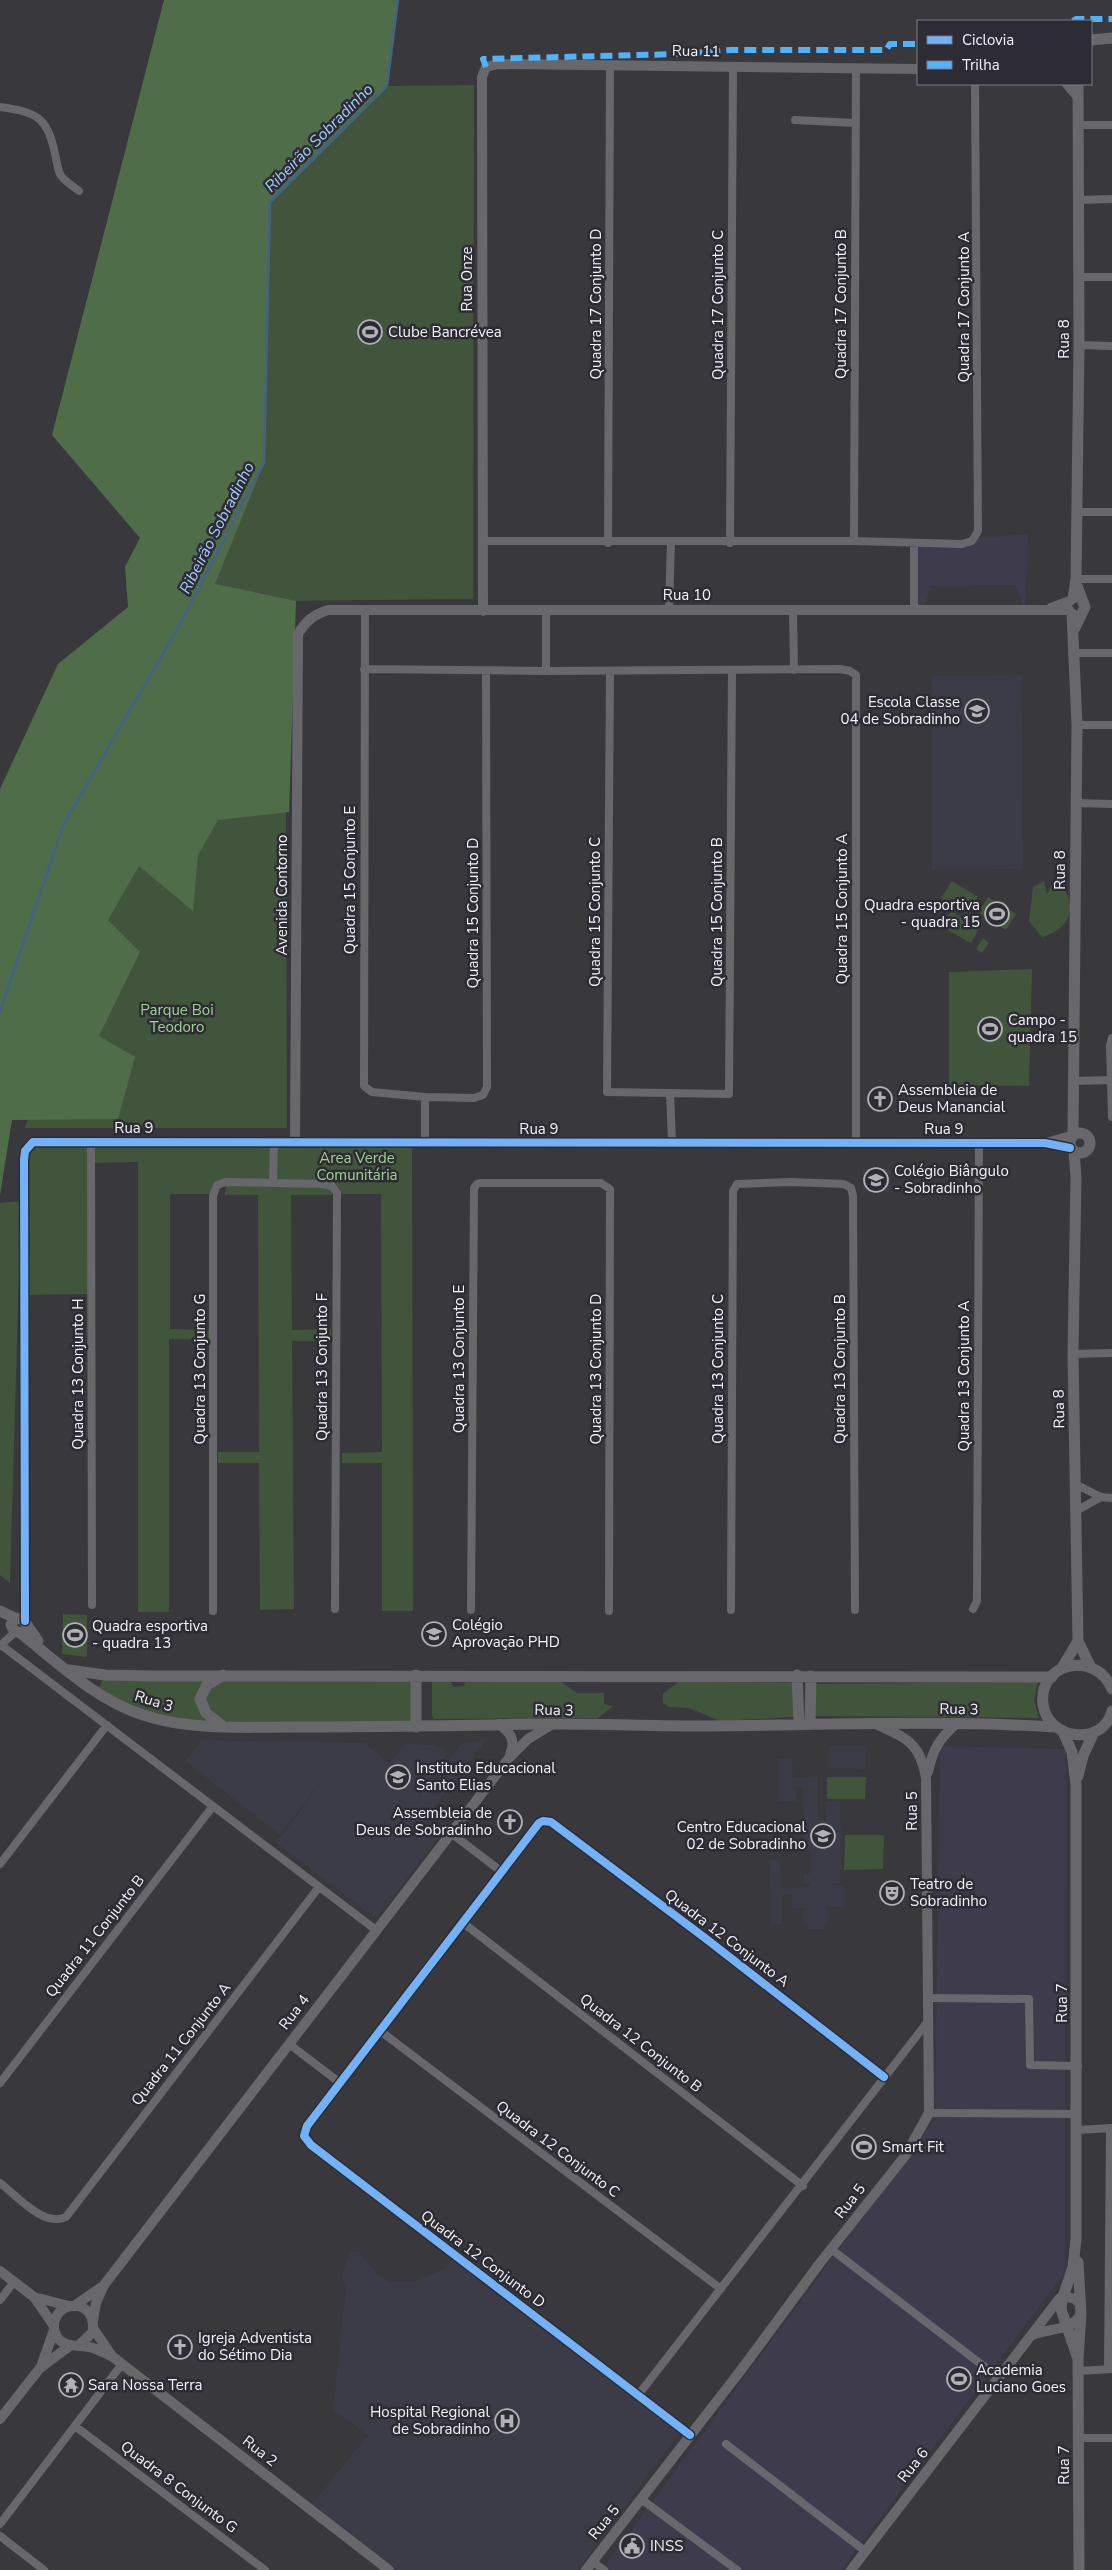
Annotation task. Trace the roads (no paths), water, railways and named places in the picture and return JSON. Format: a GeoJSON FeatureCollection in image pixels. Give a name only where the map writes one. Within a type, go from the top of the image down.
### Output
{"type":"FeatureCollection","features":[{"type":"Feature","properties":{"kind":"main road"},"geometry":{"type":"LineString","coordinates":[[1092,40],[1112,38]]}},
{"type":"Feature","properties":{"kind":"main road","name":"Rua 8"},"geometry":{"type":"LineString","coordinates":[[1078,90],[1079,345],[1076,580],[1072,634],[1077,725],[1073,1081],[1076,1177],[1073,1354],[1078,1641],[1090,1666]]}},
{"type":"Feature","properties":{"kind":"main road"},"geometry":{"type":"LineString","coordinates":[[0,1611],[18,1625]]}},
{"type":"Feature","properties":{"kind":"main road"},"geometry":{"type":"LineString","coordinates":[[0,1619],[18,1625]]}},
{"type":"Feature","properties":{"kind":"main road","name":"Rua 3"},"geometry":{"type":"LineString","coordinates":[[18,1625],[66,1669],[100,1693],[141,1715],[174,1722],[224,1727],[416,1727],[499,1724],[551,1726],[878,1725],[956,1723],[1059,1730],[1073,1736],[1094,1732]]}},
{"type":"Feature","properties":{"kind":"main road"},"geometry":{"type":"LineString","coordinates":[[1052,1677],[1062,1668],[1078,1641]]}},
{"type":"Feature","properties":{"kind":"main road"},"geometry":{"type":"LineString","coordinates":[[1062,1668],[1071,1665],[1090,1666],[1107,1672],[1112,1689]]}},
{"type":"Feature","properties":{"kind":"main road","name":"Rua 3"},"geometry":{"type":"LineString","coordinates":[[66,1669],[105,1675],[1052,1677]]}},
{"type":"Feature","properties":{"kind":"main road"},"geometry":{"type":"LineString","coordinates":[[100,1693],[99,1685],[105,1675]]}},
{"type":"Feature","properties":{"kind":"main road"},"geometry":{"type":"LineString","coordinates":[[224,1675],[207,1685],[200,1699],[206,1713],[224,1727]]}},
{"type":"Feature","properties":{"kind":"main road"},"geometry":{"type":"LineString","coordinates":[[416,1675],[416,1727]]}},
{"type":"Feature","properties":{"kind":"main road"},"geometry":{"type":"LineString","coordinates":[[797,1675],[804,1724]]}},
{"type":"Feature","properties":{"kind":"main road"},"geometry":{"type":"LineString","coordinates":[[804,1724],[811,1676]]}},
{"type":"Feature","properties":{"kind":"main road","name":"Rua 7"},"geometry":{"type":"LineString","coordinates":[[1052,1677],[1046,1685],[1043,1703],[1049,1720],[1059,1730],[1072,1752],[1076,1785],[1078,2066],[1076,2239],[1081,2309],[1078,2365],[1079,2570]]}},
{"type":"Feature","properties":{"kind":"main road"},"geometry":{"type":"LineString","coordinates":[[1076,1785],[1083,1756],[1094,1732],[1108,1724],[1112,1711]]}},
{"type":"Feature","properties":{"kind":"main road","name":"Rua 7"},"geometry":{"type":"LineString","coordinates":[[1076,2239],[1073,2267],[1063,2296],[1062,2309],[1078,2365]]}},
{"type":"Feature","properties":{"kind":"street","name":"Rua 11"},"geometry":{"type":"LineString","coordinates":[[482,77],[486,67],[498,64],[917,68]]}},
{"type":"Feature","properties":{"kind":"street","name":"Quadra 17 Conjunto D"},"geometry":{"type":"LineString","coordinates":[[608,543],[610,66]]}},
{"type":"Feature","properties":{"kind":"street","name":"Quadra 17 Conjunto C"},"geometry":{"type":"LineString","coordinates":[[730,542],[733,67]]}},
{"type":"Feature","properties":{"kind":"street","name":"Quadra 17 Conjunto B"},"geometry":{"type":"LineString","coordinates":[[854,541],[856,68]]}},
{"type":"Feature","properties":{"kind":"street","name":"Rua Onze"},"geometry":{"type":"LineString","coordinates":[[482,77],[483,610]]}},
{"type":"Feature","properties":{"kind":"street","name":"Quadra 17 Conjunto A"},"geometry":{"type":"LineString","coordinates":[[914,543],[969,543],[976,537],[978,531],[975,85]]}},
{"type":"Feature","properties":{"kind":"street"},"geometry":{"type":"LineString","coordinates":[[0,106],[34,114],[44,121],[52,139],[58,171],[62,178],[79,191]]}},
{"type":"Feature","properties":{"kind":"street"},"geometry":{"type":"LineString","coordinates":[[794,120],[855,123]]}},
{"type":"Feature","properties":{"kind":"street"},"geometry":{"type":"LineString","coordinates":[[1079,125],[1112,125]]}},
{"type":"Feature","properties":{"kind":"street"},"geometry":{"type":"LineString","coordinates":[[1078,200],[1112,200]]}},
{"type":"Feature","properties":{"kind":"street"},"geometry":{"type":"LineString","coordinates":[[1078,277],[1112,278]]}},
{"type":"Feature","properties":{"kind":"street"},"geometry":{"type":"LineString","coordinates":[[1079,345],[1112,346]]}},
{"type":"Feature","properties":{"kind":"street"},"geometry":{"type":"LineString","coordinates":[[1077,512],[1112,512]]}},
{"type":"Feature","properties":{"kind":"street"},"geometry":{"type":"LineString","coordinates":[[482,541],[608,543],[854,541],[914,543],[914,610]]}},
{"type":"Feature","properties":{"kind":"street"},"geometry":{"type":"LineString","coordinates":[[669,610],[671,541]]}},
{"type":"Feature","properties":{"kind":"street"},"geometry":{"type":"LineString","coordinates":[[1076,580],[1112,579]]}},
{"type":"Feature","properties":{"kind":"street","name":"Rua 10"},"geometry":{"type":"LineString","coordinates":[[328,610],[1045,610],[1074,606]]}},
{"type":"Feature","properties":{"kind":"street","name":"Avenida Contorno"},"geometry":{"type":"LineString","coordinates":[[295,1142],[298,634],[306,622],[316,614],[328,610]]}},
{"type":"Feature","properties":{"kind":"street","name":"Quadra 15 Conjunto E"},"geometry":{"type":"LineString","coordinates":[[365,610],[364,1086],[372,1092],[425,1097]]}},
{"type":"Feature","properties":{"kind":"street"},"geometry":{"type":"LineString","coordinates":[[546,610],[546,671]]}},
{"type":"Feature","properties":{"kind":"street"},"geometry":{"type":"LineString","coordinates":[[364,669],[486,671],[794,670],[793,610]]}},
{"type":"Feature","properties":{"kind":"street"},"geometry":{"type":"LineString","coordinates":[[1072,653],[1112,653]]}},
{"type":"Feature","properties":{"kind":"street","name":"Quadra 15 Conjunto A"},"geometry":{"type":"LineString","coordinates":[[794,670],[840,669],[850,671],[856,676],[856,1142]]}},
{"type":"Feature","properties":{"kind":"street","name":"Quadra 15 Conjunto C"},"geometry":{"type":"LineString","coordinates":[[610,670],[607,1092],[670,1093]]}},
{"type":"Feature","properties":{"kind":"street","name":"Quadra 15 Conjunto D"},"geometry":{"type":"LineString","coordinates":[[425,1097],[474,1098],[483,1094],[487,1087],[486,671]]}},
{"type":"Feature","properties":{"kind":"street","name":"Quadra 15 Conjunto B"},"geometry":{"type":"LineString","coordinates":[[670,1093],[729,1094],[732,671]]}},
{"type":"Feature","properties":{"kind":"street"},"geometry":{"type":"LineString","coordinates":[[1077,725],[1112,725]]}},
{"type":"Feature","properties":{"kind":"street"},"geometry":{"type":"LineString","coordinates":[[1075,803],[1112,804]]}},
{"type":"Feature","properties":{"kind":"street"},"geometry":{"type":"LineString","coordinates":[[1112,1038],[1110,1046],[1112,1117]]}},
{"type":"Feature","properties":{"kind":"street"},"geometry":{"type":"LineString","coordinates":[[1073,1081],[1112,1080]]}},
{"type":"Feature","properties":{"kind":"street"},"geometry":{"type":"LineString","coordinates":[[670,1093],[672,1142]]}},
{"type":"Feature","properties":{"kind":"street"},"geometry":{"type":"LineString","coordinates":[[425,1097],[425,1142]]}},
{"type":"Feature","properties":{"kind":"street","name":"Rua 9"},"geometry":{"type":"LineString","coordinates":[[18,1625],[26,1591],[24,1160],[25,1152],[34,1142],[1076,1143]]}},
{"type":"Feature","properties":{"kind":"street","name":"Quadra 13 Conjunto H"},"geometry":{"type":"LineString","coordinates":[[91,1142],[92,1605]]}},
{"type":"Feature","properties":{"kind":"street"},"geometry":{"type":"LineString","coordinates":[[274,1142],[274,1182]]}},
{"type":"Feature","properties":{"kind":"street","name":"Quadra 13 Conjunto A"},"geometry":{"type":"LineString","coordinates":[[973,1609],[977,1601],[979,1142]]}},
{"type":"Feature","properties":{"kind":"street","name":"Quadra 13 Conjunto G"},"geometry":{"type":"LineString","coordinates":[[213,1611],[214,1192],[220,1182],[274,1182]]}},
{"type":"Feature","properties":{"kind":"street","name":"Quadra 13 Conjunto F"},"geometry":{"type":"LineString","coordinates":[[274,1182],[323,1184],[332,1186],[336,1193],[335,1610]]}},
{"type":"Feature","properties":{"kind":"street","name":"Quadra 13 Conjunto E"},"geometry":{"type":"LineString","coordinates":[[471,1610],[474,1188],[475,1185],[480,1183],[550,1182]]}},
{"type":"Feature","properties":{"kind":"street","name":"Quadra 13 Conjunto D"},"geometry":{"type":"LineString","coordinates":[[550,1182],[601,1183],[610,1189],[609,1611]]}},
{"type":"Feature","properties":{"kind":"street","name":"Quadra 13 Conjunto B"},"geometry":{"type":"LineString","coordinates":[[792,1182],[844,1184],[851,1188],[853,1196],[855,1610]]}},
{"type":"Feature","properties":{"kind":"street","name":"Quadra 13 Conjunto C"},"geometry":{"type":"LineString","coordinates":[[731,1610],[732,1191],[737,1184],[792,1182]]}},
{"type":"Feature","properties":{"kind":"street"},"geometry":{"type":"LineString","coordinates":[[1073,1354],[1112,1353]]}},
{"type":"Feature","properties":{"kind":"street"},"geometry":{"type":"LineString","coordinates":[[1075,1484],[1097,1498]]}},
{"type":"Feature","properties":{"kind":"street"},"geometry":{"type":"LineString","coordinates":[[1076,1511],[1097,1498],[1112,1498]]}},
{"type":"Feature","properties":{"kind":"street"},"geometry":{"type":"LineString","coordinates":[[18,1625],[1,1646],[376,1930]]}},
{"type":"Feature","properties":{"kind":"street"},"geometry":{"type":"LineString","coordinates":[[926,1778],[935,1747],[941,1737],[956,1723]]}},
{"type":"Feature","properties":{"kind":"street"},"geometry":{"type":"LineString","coordinates":[[499,1724],[511,1734],[513,1741],[509,1758]]}},
{"type":"Feature","properties":{"kind":"street"},"geometry":{"type":"LineString","coordinates":[[0,1864],[107,1725]]}},
{"type":"Feature","properties":{"kind":"street"},"geometry":{"type":"LineString","coordinates":[[878,1725],[913,1743],[920,1752],[926,1778]]}},
{"type":"Feature","properties":{"kind":"street","name":"Rua 4"},"geometry":{"type":"LineString","coordinates":[[104,2285],[509,1758],[528,1739],[551,1726]]}},
{"type":"Feature","properties":{"kind":"street","name":"Rua 5"},"geometry":{"type":"LineString","coordinates":[[589,2566],[904,2156],[929,2113],[930,1998],[926,1778]]}},
{"type":"Feature","properties":{"kind":"street","name":"Quadra 11 Conjunto B"},"geometry":{"type":"LineString","coordinates":[[0,2083],[213,1806]]}},
{"type":"Feature","properties":{"kind":"street","name":"Quadra 12 Conjunto A"},"geometry":{"type":"LineString","coordinates":[[502,1872],[539,1823],[543,1821],[551,1822],[705,1938],[884,2077]]}},
{"type":"Feature","properties":{"kind":"street"},"geometry":{"type":"LineString","coordinates":[[288,2044],[339,2082],[502,1872],[451,1833]]}},
{"type":"Feature","properties":{"kind":"street","name":"Quadra 11 Conjunto A"},"geometry":{"type":"LineString","coordinates":[[2,2188],[48,2219],[60,2220],[66,2217],[319,1887]]}},
{"type":"Feature","properties":{"kind":"street","name":"Quadra 12 Conjunto B"},"geometry":{"type":"LineString","coordinates":[[462,1922],[803,2186]]}},
{"type":"Feature","properties":{"kind":"street"},"geometry":{"type":"LineString","coordinates":[[930,1998],[1029,1999],[1030,2065],[1078,2066]]}},
{"type":"Feature","properties":{"kind":"street"},"geometry":{"type":"LineString","coordinates":[[639,2394],[803,2186],[884,2077],[930,2020]]}},
{"type":"Feature","properties":{"kind":"street","name":"Quadra 12 Conjunto C"},"geometry":{"type":"LineString","coordinates":[[379,2030],[721,2289]]}},
{"type":"Feature","properties":{"kind":"street","name":"Quadra 12 Conjunto D"},"geometry":{"type":"LineString","coordinates":[[339,2082],[306,2126],[304,2136],[311,2145],[639,2394],[690,2436]]}},
{"type":"Feature","properties":{"kind":"street"},"geometry":{"type":"LineString","coordinates":[[929,2113],[1078,2114]]}},
{"type":"Feature","properties":{"kind":"street"},"geometry":{"type":"LineString","coordinates":[[1077,2130],[1111,2128],[1110,2368],[1078,2365]]}},
{"type":"Feature","properties":{"kind":"street"},"geometry":{"type":"LineString","coordinates":[[831,2249],[999,2378]]}},
{"type":"Feature","properties":{"kind":"street"},"geometry":{"type":"LineString","coordinates":[[0,2271],[34,2297],[60,2340],[112,2356]]}},
{"type":"Feature","properties":{"kind":"street"},"geometry":{"type":"LineString","coordinates":[[0,2300],[14,2282]]}},
{"type":"Feature","properties":{"kind":"street"},"geometry":{"type":"LineString","coordinates":[[40,2368],[58,2313],[104,2285]]}},
{"type":"Feature","properties":{"kind":"street"},"geometry":{"type":"LineString","coordinates":[[0,2419],[40,2368],[89,2338],[96,2303],[104,2285]]}},
{"type":"Feature","properties":{"kind":"street"},"geometry":{"type":"LineString","coordinates":[[1032,2335],[1048,2329],[1067,2328],[1075,2323],[1081,2309],[1075,2299],[1063,2296]]}},
{"type":"Feature","properties":{"kind":"street","name":"Rua 6"},"geometry":{"type":"LineString","coordinates":[[851,2570],[1059,2298],[1063,2296]]}},
{"type":"Feature","properties":{"kind":"street"},"geometry":{"type":"LineString","coordinates":[[34,2297],[86,2310],[112,2356]]}},
{"type":"Feature","properties":{"kind":"street","name":"Rua 2"},"geometry":{"type":"LineString","coordinates":[[112,2356],[389,2570]]}},
{"type":"Feature","properties":{"kind":"street"},"geometry":{"type":"LineString","coordinates":[[0,2524],[122,2364]]}},
{"type":"Feature","properties":{"kind":"street","name":"Quadra 8 Conjunto G"},"geometry":{"type":"LineString","coordinates":[[75,2426],[265,2570]]}},
{"type":"Feature","properties":{"kind":"street"},"geometry":{"type":"LineString","coordinates":[[1079,2438],[1112,2438]]}},
{"type":"Feature","properties":{"kind":"street"},"geometry":{"type":"LineString","coordinates":[[726,2444],[865,2551]]}},
{"type":"Feature","properties":{"kind":"street"},"geometry":{"type":"LineString","coordinates":[[641,2499],[737,2570]]}},
{"type":"Feature","properties":{"kind":"street"},"geometry":{"type":"LineString","coordinates":[[0,2536],[44,2570]]}},
{"type":"Feature","properties":{"kind":"street"},"geometry":{"type":"LineString","coordinates":[[589,2566],[604,2570]]}},
{"type":"Feature","properties":{"kind":"waterway","name":"Ribeirão Sobradinho"},"geometry":{"type":"LineString","coordinates":[[0,1012],[64,824],[182,621],[264,463],[270,202],[387,86],[398,0]]}},
{"type":"Feature","properties":{"kind":"place","name":"Clube Bancrévea"},"geometry":{"type":"Point","coordinates":[370,332]}},
{"type":"Feature","properties":{"kind":"place","name":"Escola Classe 04 de Sobradinho"},"geometry":{"type":"Point","coordinates":[977,711]}},
{"type":"Feature","properties":{"kind":"place","name":"Quadra esportiva - quadra 15"},"geometry":{"type":"Point","coordinates":[997,914]}},
{"type":"Feature","properties":{"kind":"place","name":"Campo - quadra 15"},"geometry":{"type":"Point","coordinates":[990,1029]}},
{"type":"Feature","properties":{"kind":"place","name":"Assembleia de Deus Manancial"},"geometry":{"type":"Point","coordinates":[880,1099]}},
{"type":"Feature","properties":{"kind":"place","name":"Colégio Biângulo - Sobradinho"},"geometry":{"type":"Point","coordinates":[876,1180]}},
{"type":"Feature","properties":{"kind":"place","name":"Colégio Aprovação PHD"},"geometry":{"type":"Point","coordinates":[434,1634]}},
{"type":"Feature","properties":{"kind":"place","name":"Quadra esportiva - quadra 13"},"geometry":{"type":"Point","coordinates":[75,1635]}},
{"type":"Feature","properties":{"kind":"place","name":"Instituto Educacional Santo Elias"},"geometry":{"type":"Point","coordinates":[398,1777]}},
{"type":"Feature","properties":{"kind":"place","name":"Assembleia de Deus de Sobradinho"},"geometry":{"type":"Point","coordinates":[510,1822]}},
{"type":"Feature","properties":{"kind":"place","name":"Centro Educacional 02 de Sobradinho"},"geometry":{"type":"Point","coordinates":[823,1836]}},
{"type":"Feature","properties":{"kind":"place","name":"Teatro de Sobradinho"},"geometry":{"type":"Point","coordinates":[892,1893]}},
{"type":"Feature","properties":{"kind":"place","name":"Smart Fit"},"geometry":{"type":"Point","coordinates":[864,2147]}},
{"type":"Feature","properties":{"kind":"place","name":"Igreja Adventista do Sétimo Dia"},"geometry":{"type":"Point","coordinates":[180,2347]}},
{"type":"Feature","properties":{"kind":"place","name":"Academia Luciano Goes"},"geometry":{"type":"Point","coordinates":[959,2379]}},
{"type":"Feature","properties":{"kind":"place","name":"Sara Nossa Terra"},"geometry":{"type":"Point","coordinates":[71,2385]}},
{"type":"Feature","properties":{"kind":"place","name":"Hospital Regional de Sobradinho"},"geometry":{"type":"Point","coordinates":[507,2421]}},
{"type":"Feature","properties":{"kind":"place","name":"INSS"},"geometry":{"type":"Point","coordinates":[632,2546]}},
{"type":"Feature","properties":{"kind":"park label","name":"Parque Boi Teodoro"},"geometry":{"type":"Point","coordinates":[177,1018]}},
{"type":"Feature","properties":{"kind":"park label","name":"Area Verde Comunitária"},"geometry":{"type":"Point","coordinates":[357,1166]}}]}
